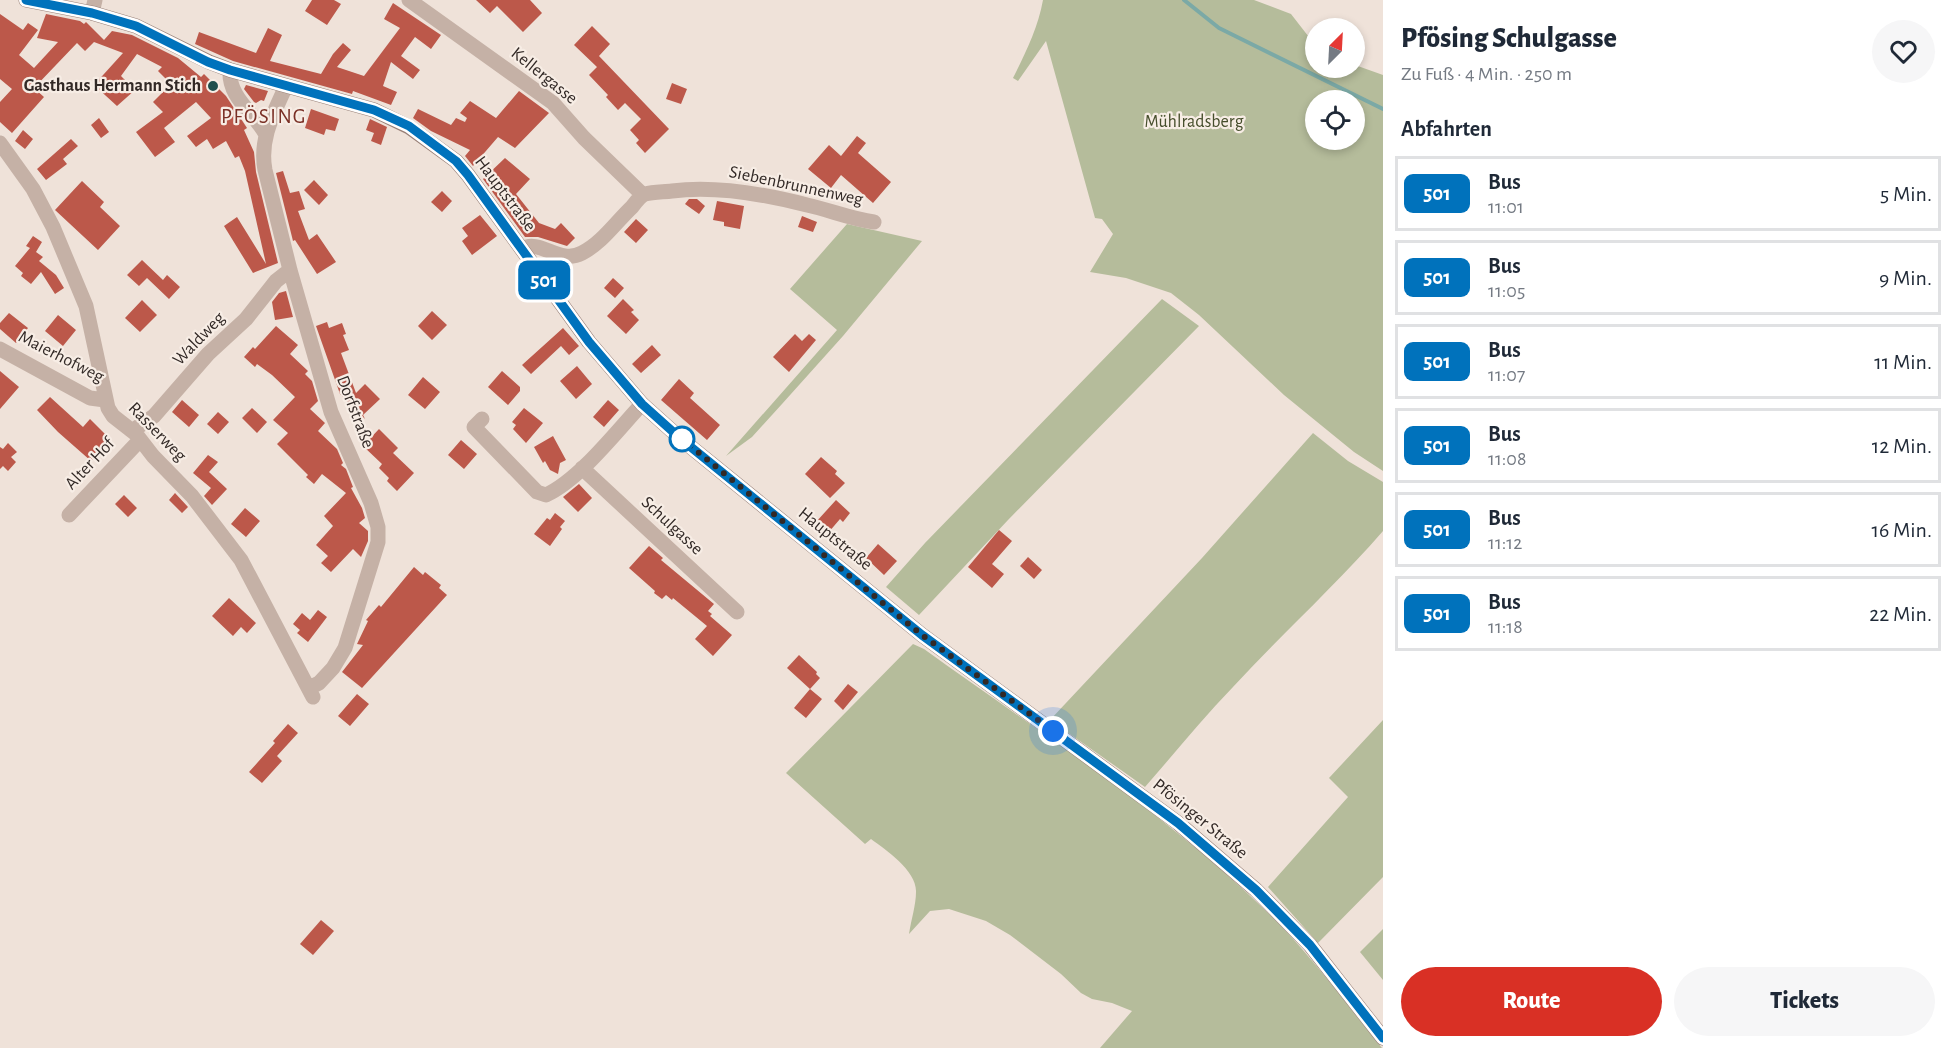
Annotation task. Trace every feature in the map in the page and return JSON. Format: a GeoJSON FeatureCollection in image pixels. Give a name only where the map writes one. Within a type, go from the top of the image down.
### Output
{"type":"FeatureCollection","features":[{"type":"Feature","properties":{"kind":"street","name":"Hauptstraße"},"geometry":{"type":"LineString","coordinates":[[26,0],[94,7],[208,62],[374,110],[409,126],[462,168],[589,342],[642,404],[681,439],[883,604],[962,664]]}},
{"type":"Feature","properties":{"kind":"street","name":"Kellergasse"},"geometry":{"type":"LineString","coordinates":[[409,0],[553,103],[584,138],[643,195]]}},
{"type":"Feature","properties":{"kind":"street"},"geometry":{"type":"LineString","coordinates":[[230,70],[229,80],[232,89],[265,133]]}},
{"type":"Feature","properties":{"kind":"street","name":"Dorfstraße"},"geometry":{"type":"LineString","coordinates":[[286,86],[265,133],[263,161],[290,270],[331,412],[371,503],[379,534],[366,585],[345,648],[333,668],[311,692]]}},
{"type":"Feature","properties":{"kind":"street","name":"Rasserweg"},"geometry":{"type":"LineString","coordinates":[[0,142],[33,189],[86,306],[105,400],[113,416],[136,436],[192,496],[241,560],[311,692]]}},
{"type":"Feature","properties":{"kind":"street","name":"Siebenbrunnenweg"},"geometry":{"type":"LineString","coordinates":[[643,195],[706,188],[797,203],[873,222]]}},
{"type":"Feature","properties":{"kind":"street"},"geometry":{"type":"LineString","coordinates":[[522,249],[527,245],[533,245],[558,255],[569,257],[581,254],[598,242],[643,195]]}},
{"type":"Feature","properties":{"kind":"street","name":"Waldweg"},"geometry":{"type":"LineString","coordinates":[[136,436],[207,354],[246,318],[276,281],[290,270]]}},
{"type":"Feature","properties":{"kind":"street","name":"Maierhofweg"},"geometry":{"type":"LineString","coordinates":[[0,348],[90,398],[105,400]]}},
{"type":"Feature","properties":{"kind":"street"},"geometry":{"type":"LineString","coordinates":[[482,419],[474,427],[537,492],[546,495],[555,491],[582,468],[642,404]]}},
{"type":"Feature","properties":{"kind":"street","name":"Alter Hof"},"geometry":{"type":"LineString","coordinates":[[69,515],[136,436]]}},
{"type":"Feature","properties":{"kind":"street","name":"Schulgasse"},"geometry":{"type":"LineString","coordinates":[[582,468],[737,612]]}},
{"type":"Feature","properties":{"kind":"street","name":"Pfösinger Straße"},"geometry":{"type":"LineString","coordinates":[[962,664],[1178,823],[1256,890],[1310,945],[1383,1038]]}},
{"type":"Feature","properties":{"kind":"green space","name":"Mühlradsberg"},"geometry":{"type":"Polygon","coordinates":[[[1043,0],[1254,0],[1291,14],[1305,32],[1305,78],[1365,78],[1365,69],[1383,75],[1383,471],[1354,452],[1284,395],[1199,315],[1171,293],[1126,278],[1090,272],[1113,234],[1102,219],[1095,218],[1046,41],[1018,81],[1013,78],[1038,20],[1043,0]]]}},
{"type":"Feature","properties":{"kind":"green space"},"geometry":{"type":"Polygon","coordinates":[[[847,224],[922,241],[843,336],[752,437],[726,456],[837,330],[790,289],[847,224]]]}},
{"type":"Feature","properties":{"kind":"green space"},"geometry":{"type":"Polygon","coordinates":[[[1162,299],[1199,326],[1008,520],[919,615],[886,587],[925,543],[1162,299]]]}},
{"type":"Feature","properties":{"kind":"green space"},"geometry":{"type":"Polygon","coordinates":[[[1313,433],[1348,461],[1383,482],[1383,531],[1222,699],[1145,787],[1050,720],[1202,558],[1313,433]]]}},
{"type":"Feature","properties":{"kind":"green space"},"geometry":{"type":"Polygon","coordinates":[[[913,644],[924,649],[1099,773],[1184,838],[1225,873],[1296,942],[1382,1048],[1100,1048],[1132,1011],[1112,1003],[1092,999],[1081,993],[1061,974],[1010,935],[986,921],[949,909],[930,911],[909,934],[916,892],[912,876],[892,855],[871,839],[865,844],[786,773],[913,644]]]}},
{"type":"Feature","properties":{"kind":"green space"},"geometry":{"type":"Polygon","coordinates":[[[1383,720],[1383,877],[1318,943],[1268,887],[1348,797],[1329,778],[1383,720]]]}},
{"type":"Feature","properties":{"kind":"green space"},"geometry":{"type":"Polygon","coordinates":[[[1383,929],[1383,980],[1360,952],[1383,929]]]}},
{"type":"Feature","properties":{"kind":"building"},"geometry":{"type":"Polygon","coordinates":[[[312,0],[334,0],[341,4],[327,25],[305,11],[312,0]]]}},
{"type":"Feature","properties":{"kind":"building"},"geometry":{"type":"Polygon","coordinates":[[[476,0],[530,0],[542,13],[523,32],[497,6],[490,13],[476,0]]]}},
{"type":"Feature","properties":{"kind":"building"},"geometry":{"type":"Polygon","coordinates":[[[393,3],[441,35],[431,49],[415,37],[401,56],[420,70],[413,79],[391,62],[383,86],[397,92],[391,105],[353,91],[352,94],[233,61],[195,44],[199,32],[256,53],[268,28],[282,35],[270,61],[321,74],[343,43],[351,50],[337,67],[364,76],[400,28],[384,19],[393,3]]]}},
{"type":"Feature","properties":{"kind":"building"},"geometry":{"type":"Polygon","coordinates":[[[0,14],[23,30],[28,23],[38,30],[19,55],[34,68],[58,42],[37,38],[46,14],[80,21],[84,24],[86,22],[104,40],[112,31],[132,35],[178,58],[201,77],[204,74],[226,96],[247,128],[244,130],[254,152],[256,172],[278,263],[253,273],[224,226],[237,217],[266,264],[245,171],[239,156],[235,158],[226,141],[213,149],[207,139],[196,147],[187,136],[211,118],[196,102],[164,128],[175,142],[155,157],[136,132],[163,112],[153,102],[171,84],[158,71],[162,67],[137,54],[121,76],[135,90],[117,106],[94,85],[123,53],[94,42],[85,51],[77,43],[34,88],[44,97],[12,133],[0,122],[0,102],[12,89],[0,79],[0,14]]]}},
{"type":"Feature","properties":{"kind":"building"},"geometry":{"type":"Polygon","coordinates":[[[592,26],[610,44],[599,56],[669,129],[645,153],[636,143],[639,140],[630,130],[641,119],[625,103],[618,110],[606,97],[608,95],[589,75],[597,67],[574,45],[592,26]]]}},
{"type":"Feature","properties":{"kind":"building"},"geometry":{"type":"Polygon","coordinates":[[[672,83],[687,89],[681,104],[666,99],[672,83]]]}},
{"type":"Feature","properties":{"kind":"building"},"geometry":{"type":"Polygon","coordinates":[[[246,85],[268,91],[264,101],[254,102],[244,89],[246,85]]]}},
{"type":"Feature","properties":{"kind":"building"},"geometry":{"type":"Polygon","coordinates":[[[519,91],[549,113],[515,148],[498,137],[473,166],[465,156],[470,150],[431,131],[413,118],[418,109],[451,125],[456,118],[465,122],[467,118],[460,113],[470,101],[496,118],[519,91]]]}},
{"type":"Feature","properties":{"kind":"building"},"geometry":{"type":"Polygon","coordinates":[[[311,109],[339,119],[335,131],[326,129],[324,135],[305,128],[311,109]]]}},
{"type":"Feature","properties":{"kind":"building"},"geometry":{"type":"Polygon","coordinates":[[[99,118],[109,132],[101,138],[91,125],[99,118]]]}},
{"type":"Feature","properties":{"kind":"building"},"geometry":{"type":"Polygon","coordinates":[[[370,119],[387,127],[381,145],[371,141],[374,133],[366,130],[370,119]]]}},
{"type":"Feature","properties":{"kind":"building"},"geometry":{"type":"Polygon","coordinates":[[[23,130],[33,139],[25,149],[15,141],[23,130]]]}},
{"type":"Feature","properties":{"kind":"building"},"geometry":{"type":"Polygon","coordinates":[[[857,136],[866,143],[858,153],[891,182],[873,203],[841,175],[831,188],[808,169],[829,145],[841,156],[857,136]]]}},
{"type":"Feature","properties":{"kind":"building"},"geometry":{"type":"Polygon","coordinates":[[[71,139],[78,146],[63,159],[67,164],[46,180],[37,169],[71,139]]]}},
{"type":"Feature","properties":{"kind":"building"},"geometry":{"type":"Polygon","coordinates":[[[505,158],[530,179],[516,194],[539,223],[555,229],[561,223],[575,238],[567,246],[538,237],[525,237],[483,179],[505,158]]]}},
{"type":"Feature","properties":{"kind":"building"},"geometry":{"type":"Polygon","coordinates":[[[283,171],[290,193],[299,191],[305,209],[298,211],[309,240],[317,234],[336,262],[317,274],[295,240],[293,241],[276,173],[283,171]]]}},
{"type":"Feature","properties":{"kind":"building"},"geometry":{"type":"Polygon","coordinates":[[[314,180],[328,195],[319,205],[304,190],[314,180]]]}},
{"type":"Feature","properties":{"kind":"building"},"geometry":{"type":"Polygon","coordinates":[[[82,181],[104,202],[100,207],[120,226],[98,250],[55,210],[82,181]]]}},
{"type":"Feature","properties":{"kind":"building"},"geometry":{"type":"Polygon","coordinates":[[[442,191],[452,201],[442,212],[431,202],[442,191]]]}},
{"type":"Feature","properties":{"kind":"building"},"geometry":{"type":"Polygon","coordinates":[[[689,199],[697,199],[705,206],[699,214],[685,204],[689,199]]]}},
{"type":"Feature","properties":{"kind":"building"},"geometry":{"type":"Polygon","coordinates":[[[717,201],[744,206],[740,229],[724,226],[724,222],[713,220],[717,201]]]}},
{"type":"Feature","properties":{"kind":"building"},"geometry":{"type":"Polygon","coordinates":[[[480,215],[497,236],[472,255],[462,241],[468,236],[462,228],[480,215]]]}},
{"type":"Feature","properties":{"kind":"building"},"geometry":{"type":"Polygon","coordinates":[[[802,216],[817,222],[813,232],[798,227],[802,216]]]}},
{"type":"Feature","properties":{"kind":"building"},"geometry":{"type":"Polygon","coordinates":[[[636,219],[648,230],[636,243],[624,232],[636,219]]]}},
{"type":"Feature","properties":{"kind":"building"},"geometry":{"type":"Polygon","coordinates":[[[33,236],[42,242],[36,252],[43,257],[39,261],[56,275],[64,288],[55,294],[41,272],[31,284],[21,276],[23,273],[15,266],[30,248],[26,246],[33,236]]]}},
{"type":"Feature","properties":{"kind":"building"},"geometry":{"type":"Polygon","coordinates":[[[142,260],[163,280],[167,275],[180,287],[169,299],[147,278],[139,286],[127,275],[142,260]]]}},
{"type":"Feature","properties":{"kind":"building"},"geometry":{"type":"Polygon","coordinates":[[[613,278],[624,288],[615,298],[604,288],[613,278]]]}},
{"type":"Feature","properties":{"kind":"building"},"geometry":{"type":"Polygon","coordinates":[[[286,291],[293,317],[275,320],[272,302],[279,293],[286,291]]]}},
{"type":"Feature","properties":{"kind":"building"},"geometry":{"type":"Polygon","coordinates":[[[623,299],[634,310],[631,312],[639,320],[626,334],[607,316],[623,299]]]}},
{"type":"Feature","properties":{"kind":"building"},"geometry":{"type":"Polygon","coordinates":[[[142,300],[157,315],[140,332],[125,318],[142,300]]]}},
{"type":"Feature","properties":{"kind":"building"},"geometry":{"type":"Polygon","coordinates":[[[432,311],[447,325],[432,340],[418,326],[432,311]]]}},
{"type":"Feature","properties":{"kind":"building"},"geometry":{"type":"Polygon","coordinates":[[[9,313],[28,328],[16,343],[0,329],[0,323],[9,313]]]}},
{"type":"Feature","properties":{"kind":"building"},"geometry":{"type":"Polygon","coordinates":[[[58,315],[76,330],[63,346],[45,331],[58,315]]]}},
{"type":"Feature","properties":{"kind":"building"},"geometry":{"type":"Polygon","coordinates":[[[327,322],[329,328],[342,323],[346,334],[343,335],[349,350],[341,353],[356,393],[365,384],[380,399],[363,415],[365,419],[340,394],[316,326],[327,322]]]}},
{"type":"Feature","properties":{"kind":"building"},"geometry":{"type":"Polygon","coordinates":[[[276,326],[298,345],[290,354],[308,371],[305,374],[312,381],[318,401],[310,409],[325,423],[318,431],[337,449],[343,463],[341,465],[346,469],[353,487],[351,488],[365,518],[359,523],[368,531],[368,541],[361,557],[353,549],[331,572],[321,563],[328,556],[316,545],[333,526],[324,516],[346,493],[322,474],[314,484],[277,444],[288,433],[273,420],[295,397],[272,375],[257,364],[255,367],[244,357],[253,347],[255,349],[276,326]]]}},
{"type":"Feature","properties":{"kind":"building"},"geometry":{"type":"Polygon","coordinates":[[[563,328],[579,346],[569,355],[561,346],[531,374],[522,365],[563,328]]]}},
{"type":"Feature","properties":{"kind":"building"},"geometry":{"type":"Polygon","coordinates":[[[795,334],[802,341],[809,334],[816,340],[789,372],[773,357],[795,334]]]}},
{"type":"Feature","properties":{"kind":"building"},"geometry":{"type":"Polygon","coordinates":[[[652,345],[661,355],[641,373],[632,364],[652,345]]]}},
{"type":"Feature","properties":{"kind":"building"},"geometry":{"type":"Polygon","coordinates":[[[577,366],[592,384],[576,399],[560,381],[577,366]]]}},
{"type":"Feature","properties":{"kind":"building"},"geometry":{"type":"Polygon","coordinates":[[[0,371],[19,387],[0,409],[0,371]]]}},
{"type":"Feature","properties":{"kind":"building"},"geometry":{"type":"Polygon","coordinates":[[[502,371],[520,387],[520,391],[508,405],[488,387],[502,371]]]}},
{"type":"Feature","properties":{"kind":"building"},"geometry":{"type":"Polygon","coordinates":[[[423,377],[440,392],[425,409],[408,395],[423,377]]]}},
{"type":"Feature","properties":{"kind":"building"},"geometry":{"type":"Polygon","coordinates":[[[679,379],[694,393],[690,398],[720,425],[707,440],[661,400],[679,379]]]}},
{"type":"Feature","properties":{"kind":"building"},"geometry":{"type":"Polygon","coordinates":[[[50,397],[83,427],[90,419],[111,440],[91,461],[37,410],[50,397]]]}},
{"type":"Feature","properties":{"kind":"building"},"geometry":{"type":"Polygon","coordinates":[[[182,400],[199,415],[189,427],[172,412],[182,400]]]}},
{"type":"Feature","properties":{"kind":"building"},"geometry":{"type":"Polygon","coordinates":[[[608,400],[619,410],[604,427],[593,417],[608,400]]]}},
{"type":"Feature","properties":{"kind":"building"},"geometry":{"type":"Polygon","coordinates":[[[252,408],[267,422],[257,433],[242,418],[252,408]]]}},
{"type":"Feature","properties":{"kind":"building"},"geometry":{"type":"Polygon","coordinates":[[[524,408],[543,423],[526,443],[513,429],[516,425],[512,422],[524,408]]]}},
{"type":"Feature","properties":{"kind":"building"},"geometry":{"type":"Polygon","coordinates":[[[218,412],[229,422],[218,434],[207,424],[218,412]]]}},
{"type":"Feature","properties":{"kind":"building"},"geometry":{"type":"Polygon","coordinates":[[[379,429],[398,448],[393,453],[414,473],[397,491],[379,468],[382,464],[363,446],[379,429]]]}},
{"type":"Feature","properties":{"kind":"building"},"geometry":{"type":"Polygon","coordinates":[[[553,436],[566,460],[560,463],[558,474],[550,470],[545,461],[543,463],[534,447],[553,436]]]}},
{"type":"Feature","properties":{"kind":"building"},"geometry":{"type":"Polygon","coordinates":[[[461,440],[477,454],[464,469],[448,455],[461,440]]]}},
{"type":"Feature","properties":{"kind":"building"},"geometry":{"type":"Polygon","coordinates":[[[8,443],[17,452],[11,457],[16,462],[8,471],[3,466],[0,469],[0,447],[3,449],[8,443]]]}},
{"type":"Feature","properties":{"kind":"building"},"geometry":{"type":"Polygon","coordinates":[[[208,455],[218,462],[209,472],[227,489],[212,505],[204,496],[211,488],[193,473],[208,455]]]}},
{"type":"Feature","properties":{"kind":"building"},"geometry":{"type":"Polygon","coordinates":[[[821,457],[837,471],[835,474],[845,483],[830,498],[805,474],[821,457]]]}},
{"type":"Feature","properties":{"kind":"building"},"geometry":{"type":"Polygon","coordinates":[[[579,484],[592,498],[578,512],[563,497],[579,484]]]}},
{"type":"Feature","properties":{"kind":"building"},"geometry":{"type":"Polygon","coordinates":[[[175,493],[188,507],[182,513],[169,500],[175,493]]]}},
{"type":"Feature","properties":{"kind":"building"},"geometry":{"type":"Polygon","coordinates":[[[124,495],[137,508],[128,517],[115,504],[124,495]]]}},
{"type":"Feature","properties":{"kind":"building"},"geometry":{"type":"Polygon","coordinates":[[[836,500],[850,513],[843,522],[840,519],[828,533],[816,522],[836,500]]]}},
{"type":"Feature","properties":{"kind":"building"},"geometry":{"type":"Polygon","coordinates":[[[245,508],[260,521],[246,537],[231,524],[245,508]]]}},
{"type":"Feature","properties":{"kind":"building"},"geometry":{"type":"Polygon","coordinates":[[[555,513],[565,521],[550,546],[534,534],[547,518],[550,520],[555,513]]]}},
{"type":"Feature","properties":{"kind":"building"},"geometry":{"type":"Polygon","coordinates":[[[999,530],[1012,541],[992,564],[1004,574],[992,588],[968,567],[999,530]]]}},
{"type":"Feature","properties":{"kind":"building"},"geometry":{"type":"Polygon","coordinates":[[[878,544],[897,561],[884,575],[866,558],[878,544]]]}},
{"type":"Feature","properties":{"kind":"building"},"geometry":{"type":"Polygon","coordinates":[[[649,546],[663,558],[661,560],[714,604],[708,611],[712,614],[710,616],[732,635],[713,656],[695,639],[707,626],[673,598],[672,600],[666,595],[662,599],[629,568],[649,546]]]}},
{"type":"Feature","properties":{"kind":"building"},"geometry":{"type":"Polygon","coordinates":[[[1028,557],[1042,570],[1034,579],[1020,566],[1028,557]]]}},
{"type":"Feature","properties":{"kind":"building"},"geometry":{"type":"Polygon","coordinates":[[[414,567],[423,575],[425,572],[441,585],[439,588],[447,595],[362,688],[342,672],[363,645],[357,644],[368,621],[366,620],[379,605],[381,607],[414,567]]]}},
{"type":"Feature","properties":{"kind":"building"},"geometry":{"type":"Polygon","coordinates":[[[229,598],[256,623],[247,633],[241,627],[233,636],[212,616],[229,598]]]}},
{"type":"Feature","properties":{"kind":"building"},"geometry":{"type":"Polygon","coordinates":[[[318,610],[327,617],[308,642],[297,633],[300,630],[293,624],[302,613],[310,620],[318,610]]]}},
{"type":"Feature","properties":{"kind":"building"},"geometry":{"type":"Polygon","coordinates":[[[799,655],[817,672],[820,678],[810,689],[787,668],[799,655]]]}},
{"type":"Feature","properties":{"kind":"building"},"geometry":{"type":"Polygon","coordinates":[[[848,684],[858,692],[843,710],[834,701],[848,684]]]}},
{"type":"Feature","properties":{"kind":"building"},"geometry":{"type":"Polygon","coordinates":[[[810,689],[822,699],[806,718],[794,708],[810,689]]]}},
{"type":"Feature","properties":{"kind":"building"},"geometry":{"type":"Polygon","coordinates":[[[357,694],[369,704],[350,726],[338,716],[357,694]]]}},
{"type":"Feature","properties":{"kind":"building"},"geometry":{"type":"Polygon","coordinates":[[[288,724],[298,733],[277,756],[282,761],[262,783],[249,772],[275,743],[273,741],[288,724]]]}},
{"type":"Feature","properties":{"kind":"building"},"geometry":{"type":"Polygon","coordinates":[[[321,920],[334,931],[313,955],[300,944],[321,920]]]}},
{"type":"Feature","properties":{"kind":"waterway"},"geometry":{"type":"LineString","coordinates":[[1184,0],[1219,28],[1383,109]]}},
{"type":"Feature","properties":{"kind":"bus line","name":"501"},"geometry":{"type":"LineString","coordinates":[[26,0],[92,13],[136,26],[208,62],[230,70],[374,110],[409,126],[456,161],[589,342],[642,404],[681,439],[922,635],[1178,823],[1256,890],[1310,945],[1383,1038]]}},
{"type":"Feature","properties":{"kind":"place","name":"Gasthaus Hermann Stich"},"geometry":{"type":"Point","coordinates":[213,86]}},
{"type":"Feature","properties":{"kind":"district","name":"PFÖSING"},"geometry":{"type":"Point","coordinates":[264,116]}},
{"type":"Feature","properties":{"kind":"route"},"geometry":{"type":"LineString","coordinates":[[682,439],[922,635],[1053,731]]}}]}
